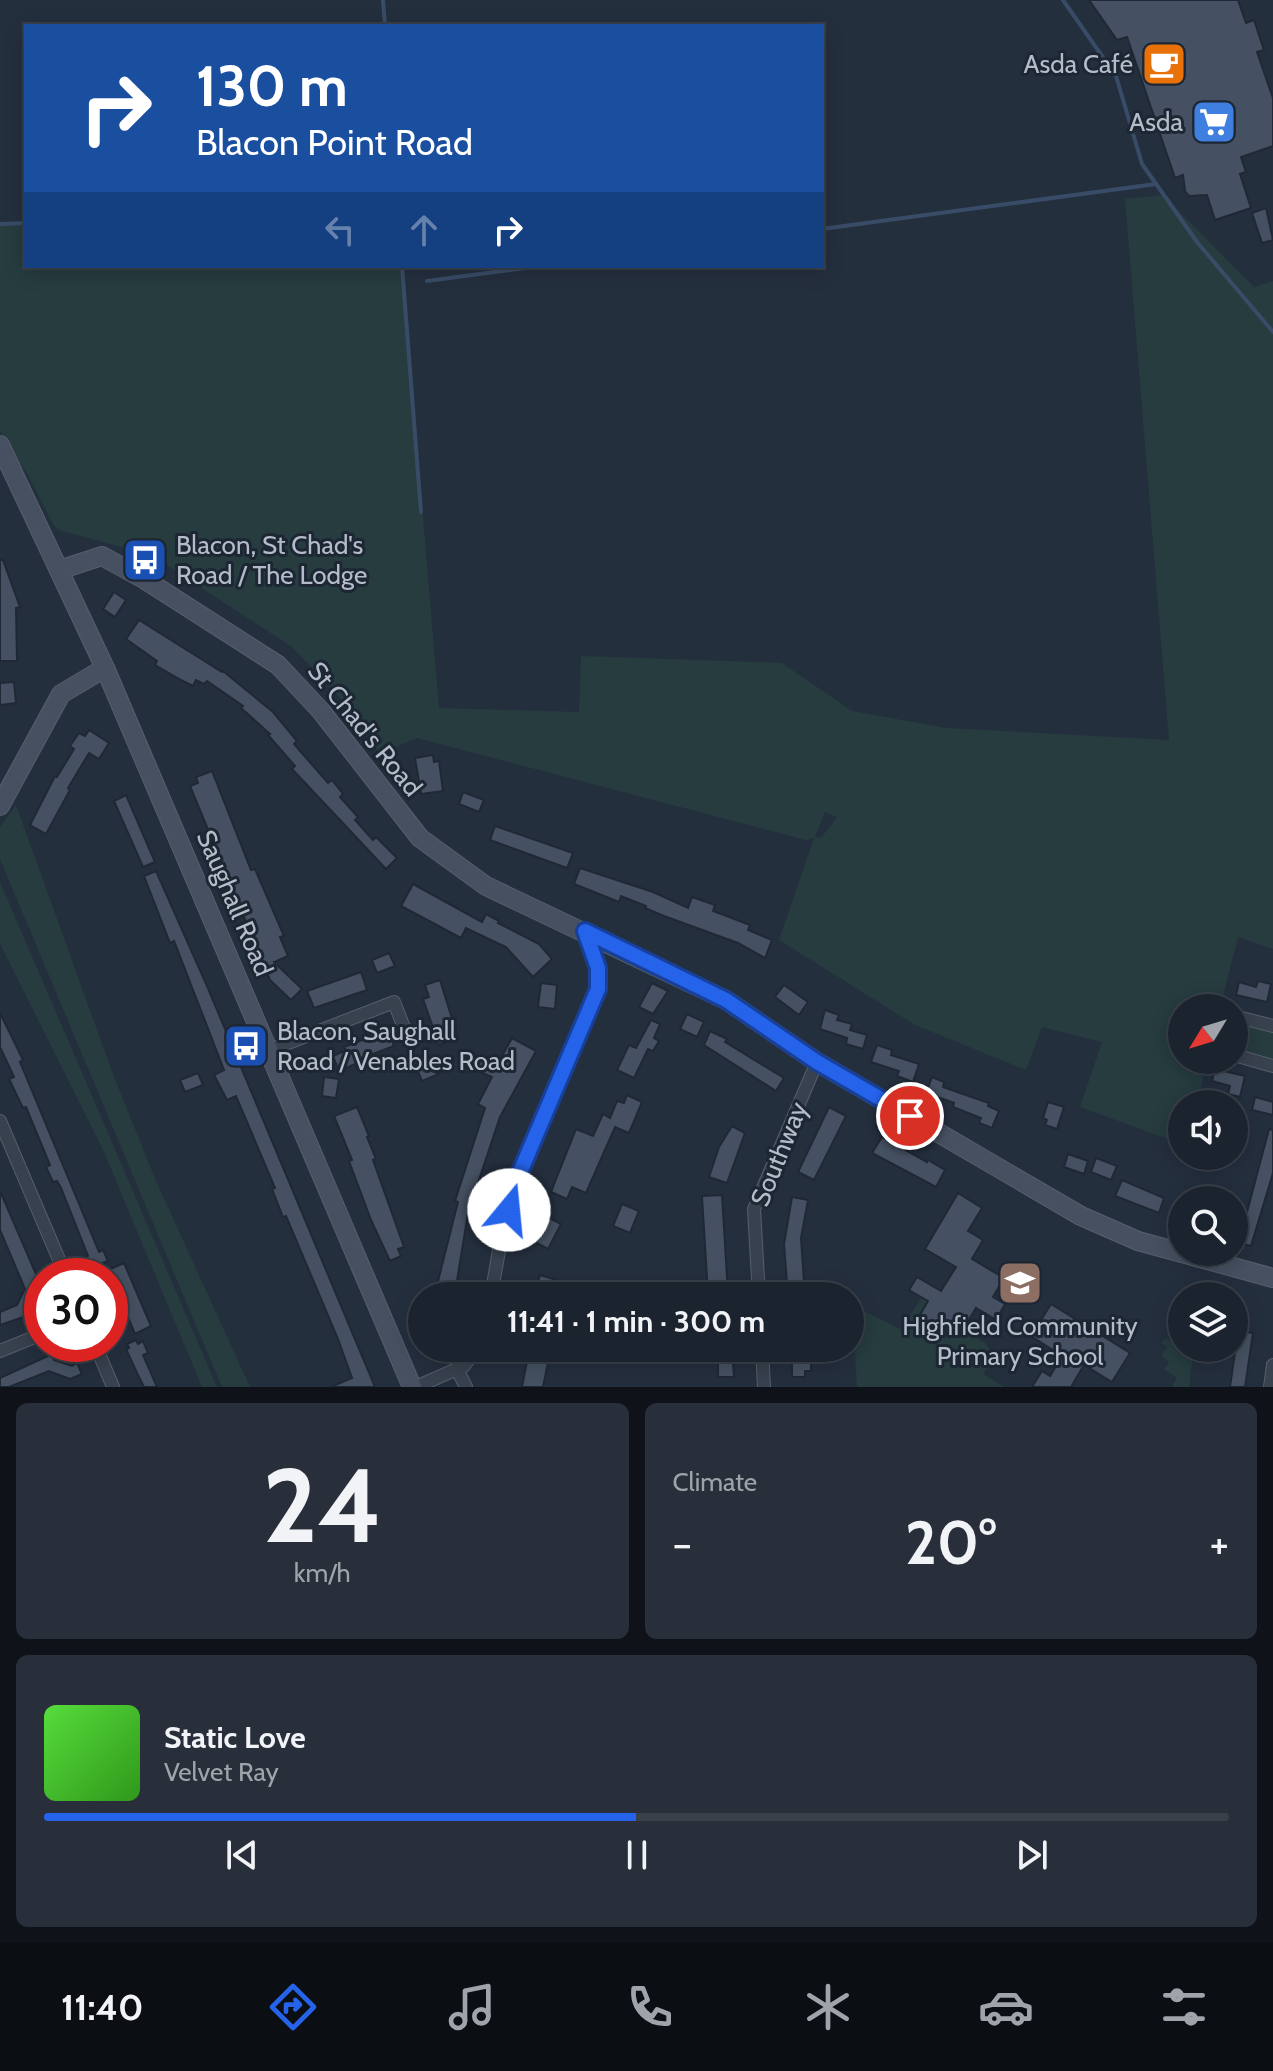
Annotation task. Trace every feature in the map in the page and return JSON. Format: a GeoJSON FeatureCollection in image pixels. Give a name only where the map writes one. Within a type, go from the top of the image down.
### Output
{"type":"FeatureCollection","features":[{"type":"Feature","properties":{"kind":"street","name":"Saughall Road"},"geometry":{"type":"LineString","coordinates":[[0,445],[105,668],[414,1387]]}},
{"type":"Feature","properties":{"kind":"street","name":"St Chad's Road"},"geometry":{"type":"LineString","coordinates":[[59,570],[102,556],[155,586],[278,665],[321,711],[420,838],[486,886],[726,1000],[817,1062],[1081,1216],[1138,1241],[1272,1273]]}},
{"type":"Feature","properties":{"kind":"street"},"geometry":{"type":"LineString","coordinates":[[0,806],[61,694],[105,668]]}},
{"type":"Feature","properties":{"kind":"street"},"geometry":{"type":"LineString","coordinates":[[493,1282],[501,1239],[521,1170],[598,989],[598,968],[590,934]]}},
{"type":"Feature","properties":{"kind":"street"},"geometry":{"type":"LineString","coordinates":[[270,1050],[394,1002],[408,1038]]}},
{"type":"Feature","properties":{"kind":"street"},"geometry":{"type":"LineString","coordinates":[[1248,1020],[1273,1026]]}},
{"type":"Feature","properties":{"kind":"street"},"geometry":{"type":"LineString","coordinates":[[1248,1059],[1273,1066]]}},
{"type":"Feature","properties":{"kind":"street","name":"Southway"},"geometry":{"type":"LineString","coordinates":[[758,1282],[754,1209],[817,1062]]}},
{"type":"Feature","properties":{"kind":"street"},"geometry":{"type":"LineString","coordinates":[[0,1121],[3,1138],[58,1258]]}},
{"type":"Feature","properties":{"kind":"street"},"geometry":{"type":"LineString","coordinates":[[0,1351],[24,1341]]}},
{"type":"Feature","properties":{"kind":"street"},"geometry":{"type":"LineString","coordinates":[[103,1362],[113,1387]]}},
{"type":"Feature","properties":{"kind":"street"},"geometry":{"type":"LineString","coordinates":[[414,1387],[467,1362]]}},
{"type":"Feature","properties":{"kind":"street"},"geometry":{"type":"LineString","coordinates":[[763,1362],[764,1387]]}},
{"type":"Feature","properties":{"kind":"street"},"geometry":{"type":"LineString","coordinates":[[1270,1387],[1273,1365]]}},
{"type":"Feature","properties":{"kind":"street"},"geometry":{"type":"LineString","coordinates":[[457,1369],[466,1387]]}},
{"type":"Feature","properties":{"kind":"green space"},"geometry":{"type":"Polygon","coordinates":[[[1163,195],[1254,287],[1273,281],[1273,949],[1238,937],[1224,994],[1168,994],[1168,1074],[1204,1074],[1200,1090],[1168,1090],[1168,1139],[1080,1107],[1102,1042],[1042,1027],[1026,1070],[915,1025],[779,940],[814,838],[806,840],[417,738],[379,754],[364,723],[292,647],[136,545],[132,550],[59,530],[0,430],[0,224],[24,223],[24,268],[402,268],[439,708],[579,712],[581,656],[782,663],[852,711],[946,728],[1169,740],[1125,199],[1163,195]],[[825,812],[815,837],[821,838],[837,817],[825,812]]]}},
{"type":"Feature","properties":{"kind":"green space"},"geometry":{"type":"Polygon","coordinates":[[[16,805],[114,1077],[156,1181],[250,1387],[222,1387],[0,859],[0,827],[16,805]]]}},
{"type":"Feature","properties":{"kind":"green space"},"geometry":{"type":"Polygon","coordinates":[[[0,882],[217,1387],[202,1387],[104,1152],[0,944],[0,882]]]}},
{"type":"Feature","properties":{"kind":"green space"},"geometry":{"type":"Polygon","coordinates":[[[1248,1026],[1273,1033],[1273,1059],[1248,1052],[1248,1026]]]}},
{"type":"Feature","properties":{"kind":"green space"},"geometry":{"type":"Polygon","coordinates":[[[922,1297],[928,1301],[918,1318],[935,1328],[948,1304],[948,1322],[985,1343],[994,1355],[983,1374],[1004,1387],[857,1387],[855,1362],[864,1362],[864,1311],[906,1332],[910,1326],[908,1319],[922,1297]]]}},
{"type":"Feature","properties":{"kind":"green space"},"geometry":{"type":"Polygon","coordinates":[[[1165,1338],[1168,1340],[1168,1361],[1161,1355],[1167,1347],[1162,1343],[1165,1338]]]}},
{"type":"Feature","properties":{"kind":"green space"},"geometry":{"type":"Polygon","coordinates":[[[1169,1362],[1192,1362],[1189,1387],[1172,1387],[1177,1378],[1164,1369],[1169,1362]]]}},
{"type":"Feature","properties":{"kind":"building","name":"Asda"},"geometry":{"type":"Polygon","coordinates":[[[1089,0],[1238,0],[1246,23],[1254,20],[1264,50],[1257,52],[1273,98],[1273,146],[1241,157],[1246,172],[1240,174],[1251,208],[1215,220],[1207,195],[1189,196],[1185,191],[1183,175],[1175,178],[1127,37],[1117,40],[1089,0]]]}},
{"type":"Feature","properties":{"kind":"building"},"geometry":{"type":"Polygon","coordinates":[[[1266,208],[1273,240],[1262,243],[1252,213],[1266,208]]]}},
{"type":"Feature","properties":{"kind":"building"},"geometry":{"type":"Polygon","coordinates":[[[0,560],[3,560],[20,607],[16,608],[17,661],[0,661],[0,560]]]}},
{"type":"Feature","properties":{"kind":"building"},"geometry":{"type":"Polygon","coordinates":[[[114,592],[126,600],[115,617],[103,609],[114,592]]]}},
{"type":"Feature","properties":{"kind":"building"},"geometry":{"type":"Polygon","coordinates":[[[139,620],[223,671],[273,712],[297,741],[294,744],[328,783],[332,780],[343,794],[340,797],[358,817],[355,820],[373,840],[376,837],[397,858],[386,869],[292,769],[295,766],[270,734],[241,708],[243,706],[207,681],[204,684],[196,680],[193,686],[181,680],[155,665],[157,661],[126,639],[139,620]]]}},
{"type":"Feature","properties":{"kind":"building"},"geometry":{"type":"Polygon","coordinates":[[[14,682],[16,703],[0,705],[0,683],[14,682]]]}},
{"type":"Feature","properties":{"kind":"building"},"geometry":{"type":"Polygon","coordinates":[[[89,730],[109,743],[99,759],[89,753],[46,834],[30,825],[55,776],[74,749],[70,746],[79,733],[85,736],[89,730]]]}},
{"type":"Feature","properties":{"kind":"building"},"geometry":{"type":"Polygon","coordinates":[[[433,755],[434,762],[439,761],[443,791],[421,794],[415,758],[433,755]]]}},
{"type":"Feature","properties":{"kind":"building"},"geometry":{"type":"Polygon","coordinates":[[[212,771],[251,870],[255,869],[284,936],[280,937],[288,956],[274,962],[302,989],[291,1000],[270,980],[190,786],[198,783],[196,777],[212,771]]]}},
{"type":"Feature","properties":{"kind":"building"},"geometry":{"type":"Polygon","coordinates":[[[463,792],[484,800],[479,812],[459,804],[463,792]]]}},
{"type":"Feature","properties":{"kind":"building"},"geometry":{"type":"Polygon","coordinates":[[[126,795],[155,862],[143,867],[114,801],[126,795]]]}},
{"type":"Feature","properties":{"kind":"building"},"geometry":{"type":"Polygon","coordinates":[[[495,826],[573,853],[567,868],[490,840],[495,826]]]}},
{"type":"Feature","properties":{"kind":"building"},"geometry":{"type":"Polygon","coordinates":[[[580,868],[653,892],[688,908],[692,897],[715,905],[713,911],[750,925],[748,930],[772,940],[765,958],[738,943],[664,916],[621,896],[619,902],[574,884],[580,868]]]}},
{"type":"Feature","properties":{"kind":"building"},"geometry":{"type":"Polygon","coordinates":[[[156,871],[375,1387],[331,1387],[352,1378],[286,1216],[283,1217],[272,1189],[275,1188],[236,1096],[227,1100],[214,1075],[224,1070],[174,941],[170,943],[144,876],[156,871]]]}},
{"type":"Feature","properties":{"kind":"building"},"geometry":{"type":"Polygon","coordinates":[[[413,884],[482,922],[486,914],[499,921],[539,944],[552,959],[533,977],[506,947],[466,928],[461,938],[401,906],[413,884]]]}},
{"type":"Feature","properties":{"kind":"building"},"geometry":{"type":"Polygon","coordinates":[[[389,953],[395,966],[377,973],[372,960],[389,953]]]}},
{"type":"Feature","properties":{"kind":"building"},"geometry":{"type":"Polygon","coordinates":[[[361,972],[367,990],[314,1008],[307,991],[361,972]]]}},
{"type":"Feature","properties":{"kind":"building"},"geometry":{"type":"Polygon","coordinates":[[[440,980],[458,1038],[439,1045],[423,999],[429,997],[425,985],[440,980]]]}},
{"type":"Feature","properties":{"kind":"building"},"geometry":{"type":"Polygon","coordinates":[[[1258,981],[1271,984],[1267,1002],[1248,998],[1248,994],[1236,994],[1239,982],[1256,987],[1258,981]]]}},
{"type":"Feature","properties":{"kind":"building"},"geometry":{"type":"Polygon","coordinates":[[[541,983],[557,985],[555,1009],[538,1007],[541,983]]]}},
{"type":"Feature","properties":{"kind":"building"},"geometry":{"type":"Polygon","coordinates":[[[652,983],[668,991],[653,1014],[639,1007],[652,983]]]}},
{"type":"Feature","properties":{"kind":"building"},"geometry":{"type":"Polygon","coordinates":[[[784,985],[808,1002],[799,1015],[775,997],[784,985]]]}},
{"type":"Feature","properties":{"kind":"building"},"geometry":{"type":"Polygon","coordinates":[[[825,1010],[839,1015],[837,1020],[852,1024],[850,1030],[867,1035],[863,1049],[846,1044],[847,1038],[820,1029],[825,1010]]]}},
{"type":"Feature","properties":{"kind":"building"},"geometry":{"type":"Polygon","coordinates":[[[0,1013],[23,1060],[20,1062],[99,1252],[103,1250],[107,1258],[85,1258],[88,1256],[61,1188],[57,1181],[53,1182],[46,1167],[50,1165],[26,1107],[23,1108],[9,1079],[14,1077],[0,1047],[0,1013]]]}},
{"type":"Feature","properties":{"kind":"building"},"geometry":{"type":"Polygon","coordinates":[[[687,1014],[704,1022],[697,1037],[680,1029],[687,1014]]]}},
{"type":"Feature","properties":{"kind":"building"},"geometry":{"type":"Polygon","coordinates":[[[651,1020],[660,1024],[654,1038],[659,1041],[653,1051],[648,1049],[634,1078],[617,1070],[629,1045],[636,1048],[651,1020]]]}},
{"type":"Feature","properties":{"kind":"building"},"geometry":{"type":"Polygon","coordinates":[[[388,1030],[394,1046],[359,1059],[360,1062],[339,1071],[333,1056],[346,1050],[344,1047],[388,1030]]]}},
{"type":"Feature","properties":{"kind":"building"},"geometry":{"type":"Polygon","coordinates":[[[710,1031],[784,1078],[776,1091],[704,1045],[710,1031]]]}},
{"type":"Feature","properties":{"kind":"building"},"geometry":{"type":"Polygon","coordinates":[[[512,1038],[536,1051],[500,1117],[468,1213],[457,1282],[438,1282],[458,1202],[455,1201],[485,1108],[478,1104],[492,1077],[476,1070],[483,1056],[498,1063],[512,1038]]]}},
{"type":"Feature","properties":{"kind":"building"},"geometry":{"type":"Polygon","coordinates":[[[877,1045],[892,1050],[891,1055],[919,1064],[913,1082],[897,1076],[899,1071],[871,1062],[877,1045]]]}},
{"type":"Feature","properties":{"kind":"building"},"geometry":{"type":"Polygon","coordinates":[[[413,1060],[439,1074],[422,1081],[413,1060]]]}},
{"type":"Feature","properties":{"kind":"building"},"geometry":{"type":"Polygon","coordinates":[[[198,1073],[203,1085],[185,1092],[180,1080],[198,1073]]]}},
{"type":"Feature","properties":{"kind":"building"},"geometry":{"type":"Polygon","coordinates":[[[1214,1074],[1245,1076],[1242,1090],[1229,1090],[1230,1086],[1212,1081],[1214,1074]]]}},
{"type":"Feature","properties":{"kind":"building"},"geometry":{"type":"Polygon","coordinates":[[[324,1077],[339,1079],[336,1098],[322,1096],[324,1077]]]}},
{"type":"Feature","properties":{"kind":"building"},"geometry":{"type":"Polygon","coordinates":[[[932,1077],[944,1082],[943,1087],[989,1103],[988,1106],[999,1111],[992,1128],[979,1123],[981,1118],[953,1107],[954,1103],[926,1093],[932,1077]]]}},
{"type":"Feature","properties":{"kind":"building"},"geometry":{"type":"Polygon","coordinates":[[[627,1095],[642,1102],[629,1133],[615,1127],[586,1193],[572,1187],[567,1199],[551,1192],[576,1129],[593,1136],[603,1114],[610,1118],[617,1101],[624,1103],[627,1095]]]}},
{"type":"Feature","properties":{"kind":"building"},"geometry":{"type":"Polygon","coordinates":[[[1255,1097],[1273,1102],[1273,1115],[1252,1110],[1255,1097]]]}},
{"type":"Feature","properties":{"kind":"building"},"geometry":{"type":"Polygon","coordinates":[[[1048,1102],[1064,1107],[1057,1129],[1045,1125],[1047,1120],[1043,1118],[1048,1102]]]}},
{"type":"Feature","properties":{"kind":"building"},"geometry":{"type":"Polygon","coordinates":[[[357,1107],[404,1247],[398,1249],[401,1256],[390,1261],[371,1220],[334,1116],[357,1107]]]}},
{"type":"Feature","properties":{"kind":"building"},"geometry":{"type":"Polygon","coordinates":[[[829,1107],[846,1116],[814,1180],[798,1172],[829,1107]]]}},
{"type":"Feature","properties":{"kind":"building"},"geometry":{"type":"Polygon","coordinates":[[[732,1126],[745,1133],[727,1183],[709,1177],[719,1147],[732,1126]]]}},
{"type":"Feature","properties":{"kind":"building"},"geometry":{"type":"Polygon","coordinates":[[[1269,1129],[1273,1130],[1273,1173],[1251,1246],[1248,1245],[1248,1208],[1269,1129]]]}},
{"type":"Feature","properties":{"kind":"building"},"geometry":{"type":"Polygon","coordinates":[[[882,1137],[945,1170],[936,1187],[872,1153],[882,1137]]]}},
{"type":"Feature","properties":{"kind":"building"},"geometry":{"type":"Polygon","coordinates":[[[1068,1154],[1088,1161],[1084,1174],[1064,1167],[1068,1154]]]}},
{"type":"Feature","properties":{"kind":"building"},"geometry":{"type":"Polygon","coordinates":[[[1096,1158],[1117,1166],[1111,1180],[1091,1172],[1096,1158]]]}},
{"type":"Feature","properties":{"kind":"building"},"geometry":{"type":"Polygon","coordinates":[[[1122,1180],[1164,1198],[1159,1213],[1115,1196],[1122,1180]]]}},
{"type":"Feature","properties":{"kind":"building"},"geometry":{"type":"Polygon","coordinates":[[[0,1191],[29,1258],[24,1258],[24,1287],[0,1230],[0,1191]]]}},
{"type":"Feature","properties":{"kind":"building"},"geometry":{"type":"Polygon","coordinates":[[[958,1193],[982,1208],[968,1231],[983,1240],[972,1259],[1004,1278],[993,1297],[1005,1304],[996,1320],[976,1308],[963,1330],[941,1317],[934,1328],[918,1318],[928,1301],[909,1290],[917,1277],[941,1291],[956,1267],[925,1249],[958,1193]]]}},
{"type":"Feature","properties":{"kind":"building"},"geometry":{"type":"Polygon","coordinates":[[[722,1195],[727,1282],[707,1282],[702,1196],[722,1195]]]}},
{"type":"Feature","properties":{"kind":"building"},"geometry":{"type":"Polygon","coordinates":[[[792,1197],[808,1200],[801,1238],[804,1282],[787,1282],[784,1244],[792,1197]]]}},
{"type":"Feature","properties":{"kind":"building"},"geometry":{"type":"Polygon","coordinates":[[[622,1204],[639,1211],[630,1233],[613,1226],[622,1204]]]}},
{"type":"Feature","properties":{"kind":"building"},"geometry":{"type":"Polygon","coordinates":[[[542,1214],[561,1224],[548,1249],[529,1239],[542,1214]]]}},
{"type":"Feature","properties":{"kind":"building"},"geometry":{"type":"Polygon","coordinates":[[[128,1272],[151,1326],[135,1334],[128,1317],[128,1272]]]}},
{"type":"Feature","properties":{"kind":"building"},"geometry":{"type":"Polygon","coordinates":[[[540,1275],[563,1282],[538,1282],[540,1275]]]}},
{"type":"Feature","properties":{"kind":"building"},"geometry":{"type":"Polygon","coordinates":[[[24,1291],[24,1317],[0,1325],[0,1312],[17,1305],[24,1291]]]}},
{"type":"Feature","properties":{"kind":"building"},"geometry":{"type":"Polygon","coordinates":[[[1051,1304],[1130,1353],[1112,1382],[1084,1365],[1071,1387],[1032,1387],[1042,1371],[1050,1376],[1062,1356],[1031,1336],[1051,1304]]]}},
{"type":"Feature","properties":{"kind":"building"},"geometry":{"type":"Polygon","coordinates":[[[1248,1332],[1253,1333],[1245,1387],[1230,1387],[1234,1362],[1248,1362],[1248,1332]]]}},
{"type":"Feature","properties":{"kind":"building"},"geometry":{"type":"Polygon","coordinates":[[[143,1341],[148,1353],[143,1355],[157,1387],[144,1387],[128,1353],[128,1344],[143,1341]]]}},
{"type":"Feature","properties":{"kind":"building"},"geometry":{"type":"Polygon","coordinates":[[[35,1362],[60,1362],[72,1366],[77,1363],[82,1374],[70,1379],[49,1371],[9,1387],[0,1387],[0,1378],[35,1362]]]}},
{"type":"Feature","properties":{"kind":"building"},"geometry":{"type":"Polygon","coordinates":[[[527,1362],[548,1362],[543,1387],[522,1387],[527,1362]]]}},
{"type":"Feature","properties":{"kind":"building"},"geometry":{"type":"Polygon","coordinates":[[[718,1362],[733,1362],[734,1377],[718,1377],[718,1362]]]}},
{"type":"Feature","properties":{"kind":"building"},"geometry":{"type":"Polygon","coordinates":[[[792,1362],[811,1362],[811,1371],[805,1371],[805,1377],[792,1377],[792,1362]]]}},
{"type":"Feature","properties":{"kind":"waterway"},"geometry":{"type":"LineString","coordinates":[[383,0],[385,24]]}},
{"type":"Feature","properties":{"kind":"waterway"},"geometry":{"type":"LineString","coordinates":[[1063,0],[1116,76],[1142,164],[1197,242],[1273,332]]}},
{"type":"Feature","properties":{"kind":"waterway"},"geometry":{"type":"LineString","coordinates":[[824,229],[1156,184]]}},
{"type":"Feature","properties":{"kind":"waterway"},"geometry":{"type":"LineString","coordinates":[[0,224],[24,223]]}},
{"type":"Feature","properties":{"kind":"waterway"},"geometry":{"type":"LineString","coordinates":[[402,268],[421,512]]}},
{"type":"Feature","properties":{"kind":"waterway"},"geometry":{"type":"LineString","coordinates":[[427,281],[526,268]]}},
{"type":"Feature","properties":{"kind":"place","name":"Asda Café"},"geometry":{"type":"Point","coordinates":[1164,64]}},
{"type":"Feature","properties":{"kind":"place","name":"Asda"},"geometry":{"type":"Point","coordinates":[1214,122]}},
{"type":"Feature","properties":{"kind":"place","name":"Blacon, St Chad's Road / The Lodge"},"geometry":{"type":"Point","coordinates":[145,560]}},
{"type":"Feature","properties":{"kind":"place","name":"Blacon, Saughall Road / Venables Road"},"geometry":{"type":"Point","coordinates":[246,1046]}},
{"type":"Feature","properties":{"kind":"place","name":"Highfield Community Primary School"},"geometry":{"type":"Point","coordinates":[1020,1283]}},
{"type":"Feature","properties":{"kind":"route"},"geometry":{"type":"LineString","coordinates":[[509,1210],[521,1170],[598,989],[598,968],[585,931],[726,1000],[817,1062],[910,1116]]}}]}
